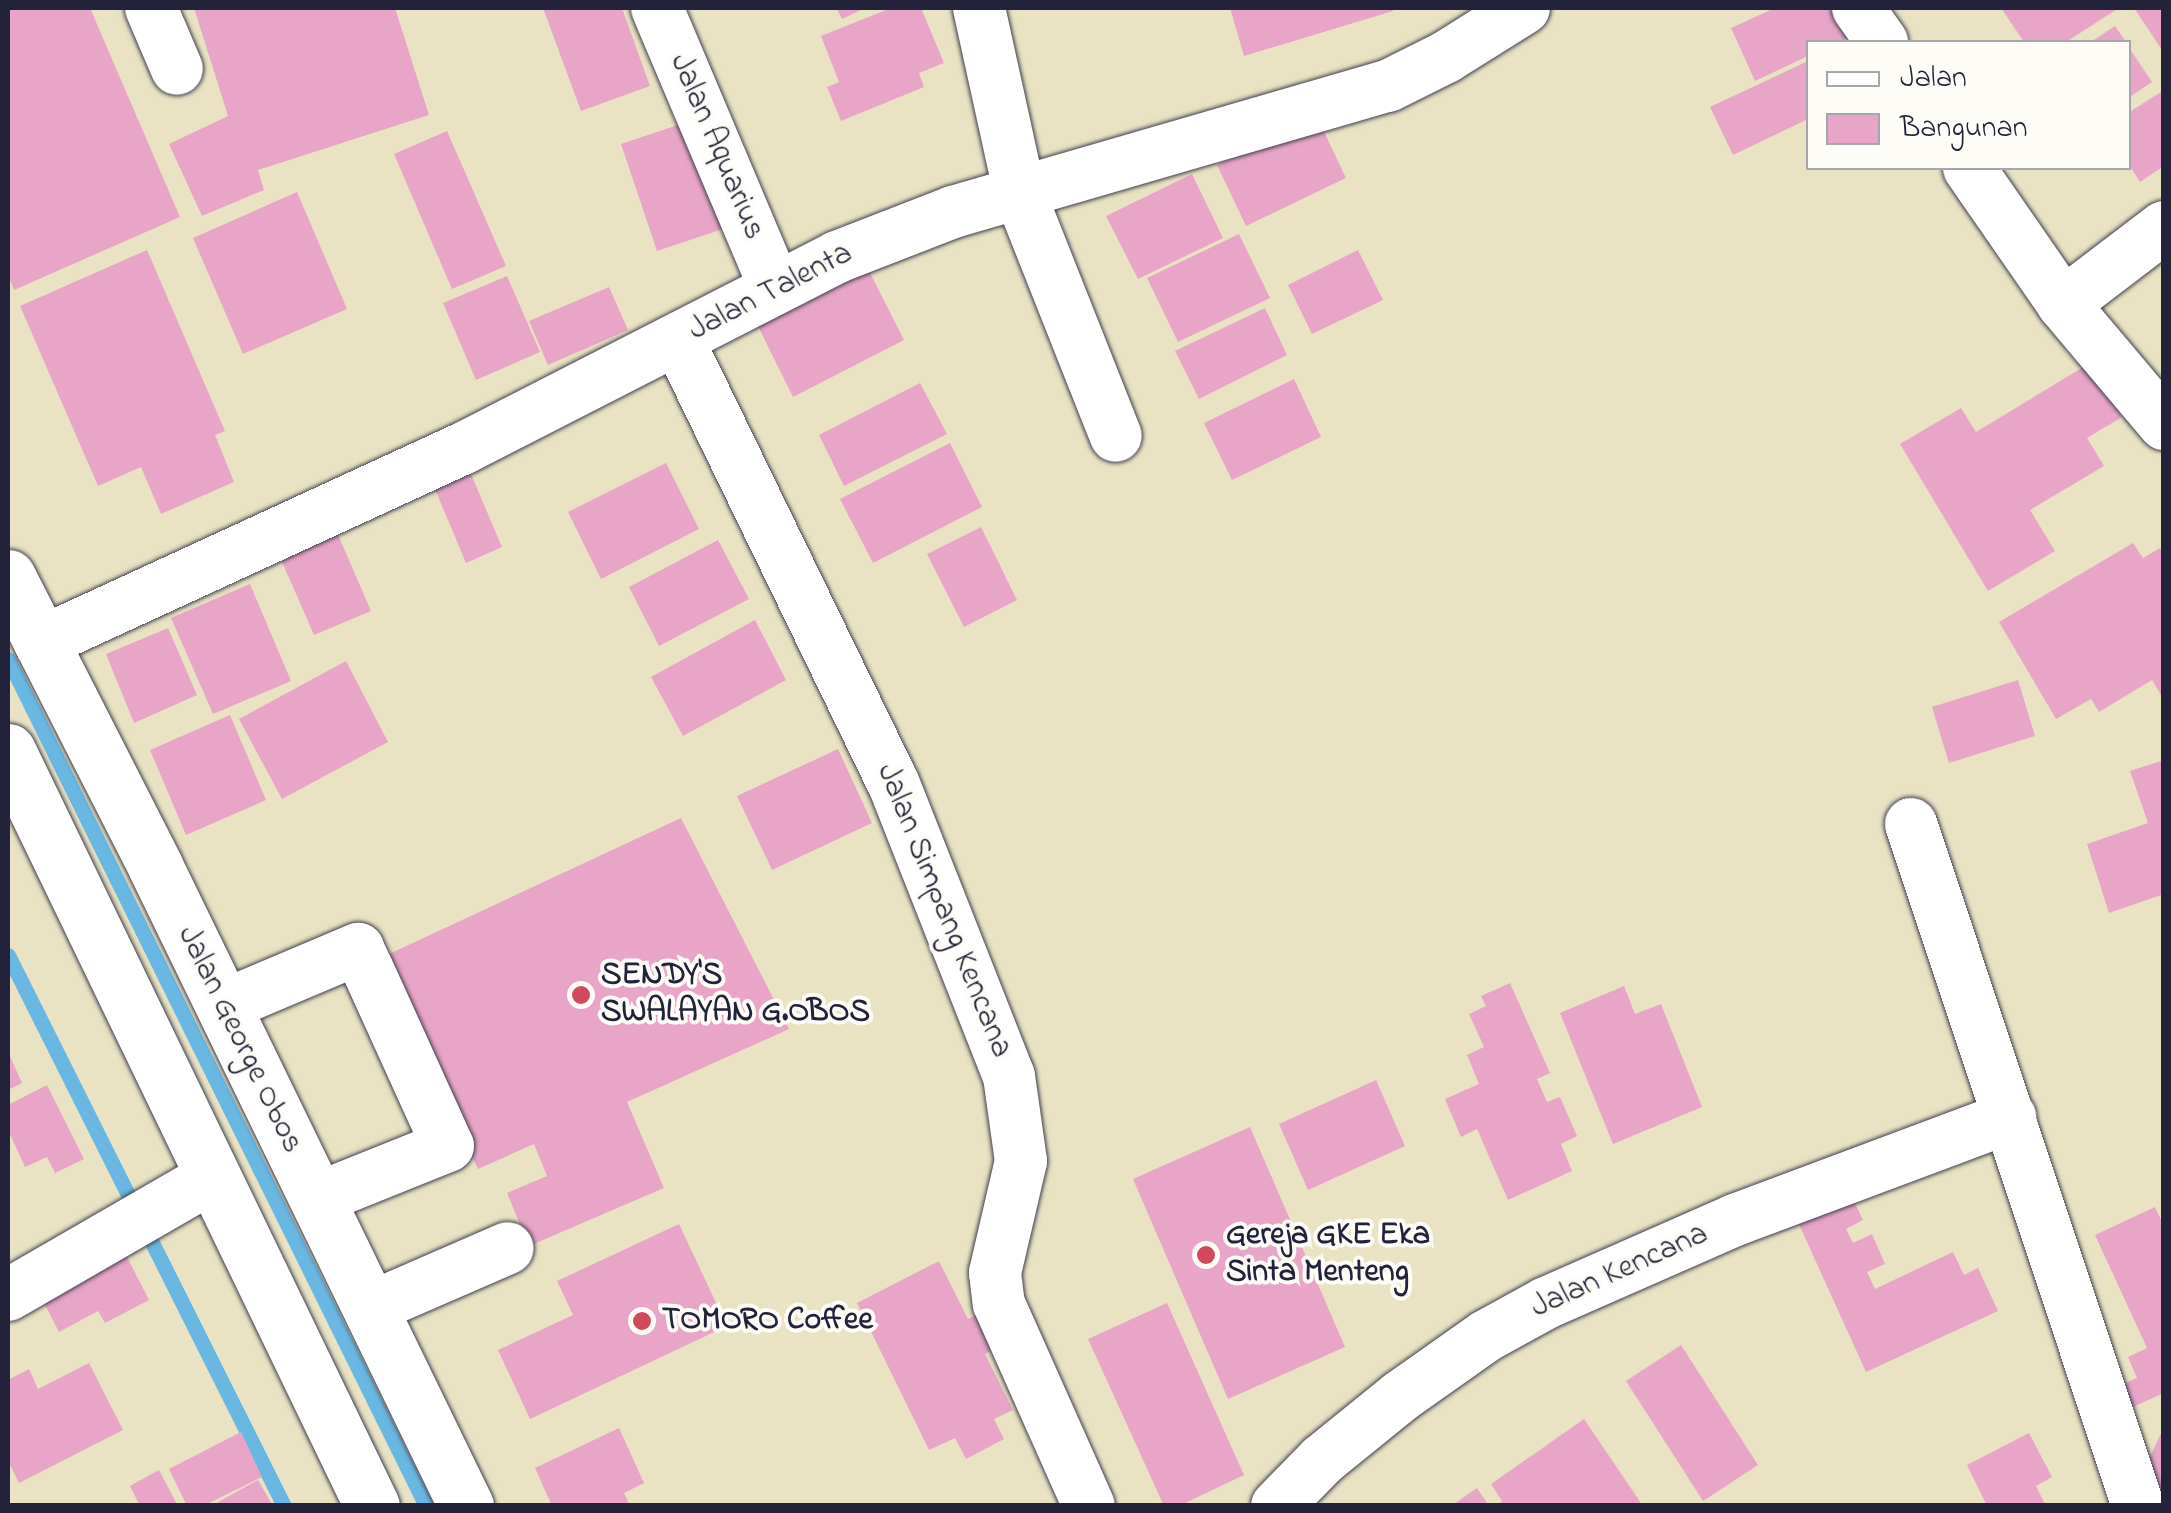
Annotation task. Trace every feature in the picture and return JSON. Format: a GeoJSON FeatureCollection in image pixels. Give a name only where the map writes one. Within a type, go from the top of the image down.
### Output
{"type":"FeatureCollection","features":[{"type":"Feature","properties":{"kind":"main road","name":"Jalan George Obos"},"geometry":{"type":"LineString","coordinates":[[8,577],[223,1006],[466,1506]]}},
{"type":"Feature","properties":{"kind":"main road"},"geometry":{"type":"LineString","coordinates":[[8,751],[364,1503]]}},
{"type":"Feature","properties":{"kind":"street"},"geometry":{"type":"LineString","coordinates":[[151,8],[177,69]]}},
{"type":"Feature","properties":{"kind":"street","name":"Jalan Aquarius"},"geometry":{"type":"LineString","coordinates":[[657,8],[774,287]]}},
{"type":"Feature","properties":{"kind":"street"},"geometry":{"type":"LineString","coordinates":[[978,8],[1020,194],[1116,436]]}},
{"type":"Feature","properties":{"kind":"street","name":"Jalan Talenta"},"geometry":{"type":"LineString","coordinates":[[40,643],[446,456],[837,256],[953,212],[1388,86],[1446,57],[1524,8]]}},
{"type":"Feature","properties":{"kind":"street"},"geometry":{"type":"LineString","coordinates":[[1858,8],[1881,40]]}},
{"type":"Feature","properties":{"kind":"street"},"geometry":{"type":"LineString","coordinates":[[1970,170],[2063,304],[2164,424]]}},
{"type":"Feature","properties":{"kind":"street"},"geometry":{"type":"LineString","coordinates":[[2063,304],[2164,228]]}},
{"type":"Feature","properties":{"kind":"street","name":"Jalan Simpang Kencana"},"geometry":{"type":"LineString","coordinates":[[678,340],[893,782],[1009,1076],[1021,1161],[996,1273],[999,1304],[1089,1506]]}},
{"type":"Feature","properties":{"kind":"street"},"geometry":{"type":"LineString","coordinates":[[1911,824],[2138,1506]]}},
{"type":"Feature","properties":{"kind":"street"},"geometry":{"type":"LineString","coordinates":[[223,1006],[358,949],[448,1146],[316,1199]]}},
{"type":"Feature","properties":{"kind":"street","name":"Jalan Kencana"},"geometry":{"type":"LineString","coordinates":[[1277,1506],[1322,1460],[1400,1396],[1486,1336],[1546,1303],[1735,1220],[2010,1117]]}},
{"type":"Feature","properties":{"kind":"street"},"geometry":{"type":"LineString","coordinates":[[8,1295],[212,1178]]}},
{"type":"Feature","properties":{"kind":"street"},"geometry":{"type":"LineString","coordinates":[[370,1308],[508,1248]]}},
{"type":"Feature","properties":{"kind":"building"},"geometry":{"type":"Polygon","coordinates":[[[8,8],[90,8],[180,217],[14,290],[8,275],[8,8]]]}},
{"type":"Feature","properties":{"kind":"building"},"geometry":{"type":"Polygon","coordinates":[[[194,8],[395,8],[429,115],[258,170],[264,190],[202,216],[169,144],[228,116],[194,8]]]}},
{"type":"Feature","properties":{"kind":"building"},"geometry":{"type":"Polygon","coordinates":[[[543,8],[622,8],[650,86],[581,111],[543,8]]]}},
{"type":"Feature","properties":{"kind":"building"},"geometry":{"type":"Polygon","coordinates":[[[836,8],[865,8],[842,19],[836,8]]]}},
{"type":"Feature","properties":{"kind":"building"},"geometry":{"type":"Polygon","coordinates":[[[891,8],[921,8],[944,63],[919,73],[924,87],[841,121],[827,87],[839,82],[821,36],[891,8]]]}},
{"type":"Feature","properties":{"kind":"building"},"geometry":{"type":"Polygon","coordinates":[[[1230,8],[1392,8],[1393,11],[1244,56],[1230,8]]]}},
{"type":"Feature","properties":{"kind":"building"},"geometry":{"type":"Polygon","coordinates":[[[1775,8],[1842,8],[1855,35],[1843,40],[1806,40],[1806,57],[1755,81],[1731,28],[1775,8]]]}},
{"type":"Feature","properties":{"kind":"building"},"geometry":{"type":"Polygon","coordinates":[[[2001,8],[2119,8],[2069,40],[2023,40],[2001,8]]]}},
{"type":"Feature","properties":{"kind":"building"},"geometry":{"type":"Polygon","coordinates":[[[2134,8],[2164,8],[2164,53],[2134,8]]]}},
{"type":"Feature","properties":{"kind":"building"},"geometry":{"type":"Polygon","coordinates":[[[2115,26],[2125,40],[2094,40],[2115,26]]]}},
{"type":"Feature","properties":{"kind":"building"},"geometry":{"type":"Polygon","coordinates":[[[2131,50],[2152,82],[2131,96],[2131,50]]]}},
{"type":"Feature","properties":{"kind":"building"},"geometry":{"type":"Polygon","coordinates":[[[1806,62],[1806,120],[1733,155],[1710,107],[1806,62]]]}},
{"type":"Feature","properties":{"kind":"building"},"geometry":{"type":"Polygon","coordinates":[[[2164,90],[2164,166],[2140,182],[2131,168],[2131,111],[2164,90]]]}},
{"type":"Feature","properties":{"kind":"building"},"geometry":{"type":"Polygon","coordinates":[[[1317,117],[1346,178],[1246,226],[1217,165],[1317,117]]]}},
{"type":"Feature","properties":{"kind":"building"},"geometry":{"type":"Polygon","coordinates":[[[699,118],[735,225],[657,251],[621,144],[699,118]]]}},
{"type":"Feature","properties":{"kind":"building"},"geometry":{"type":"Polygon","coordinates":[[[447,131],[506,266],[452,289],[394,154],[447,131]]]}},
{"type":"Feature","properties":{"kind":"building"},"geometry":{"type":"Polygon","coordinates":[[[1192,174],[1223,238],[1138,279],[1106,216],[1192,174]]]}},
{"type":"Feature","properties":{"kind":"building"},"geometry":{"type":"Polygon","coordinates":[[[297,192],[347,309],[243,354],[193,238],[297,192]]]}},
{"type":"Feature","properties":{"kind":"building"},"geometry":{"type":"Polygon","coordinates":[[[1239,234],[1270,298],[1178,342],[1147,278],[1239,234]]]}},
{"type":"Feature","properties":{"kind":"building"},"geometry":{"type":"Polygon","coordinates":[[[147,250],[225,431],[215,435],[234,482],[161,514],[141,467],[98,486],[20,306],[147,250]]]}},
{"type":"Feature","properties":{"kind":"building"},"geometry":{"type":"Polygon","coordinates":[[[1358,250],[1383,300],[1312,334],[1288,285],[1358,250]]]}},
{"type":"Feature","properties":{"kind":"building"},"geometry":{"type":"Polygon","coordinates":[[[862,257],[904,340],[793,397],[752,314],[862,257]]]}},
{"type":"Feature","properties":{"kind":"building"},"geometry":{"type":"Polygon","coordinates":[[[507,276],[540,352],[476,380],[443,303],[507,276]]]}},
{"type":"Feature","properties":{"kind":"building"},"geometry":{"type":"Polygon","coordinates":[[[609,287],[628,330],[548,365],[529,321],[609,287]]]}},
{"type":"Feature","properties":{"kind":"building"},"geometry":{"type":"Polygon","coordinates":[[[1265,308],[1287,355],[1199,399],[1175,351],[1265,308]]]}},
{"type":"Feature","properties":{"kind":"building"},"geometry":{"type":"Polygon","coordinates":[[[2090,363],[2122,417],[2087,438],[2104,466],[2030,510],[2055,551],[1988,591],[1900,444],[1961,408],[1976,432],[2090,363]]]}},
{"type":"Feature","properties":{"kind":"building"},"geometry":{"type":"Polygon","coordinates":[[[1294,379],[1321,437],[1232,480],[1204,423],[1294,379]]]}},
{"type":"Feature","properties":{"kind":"building"},"geometry":{"type":"Polygon","coordinates":[[[920,383],[947,434],[844,486],[819,435],[920,383]]]}},
{"type":"Feature","properties":{"kind":"building"},"geometry":{"type":"Polygon","coordinates":[[[950,443],[982,507],[873,563],[840,499],[950,443]]]}},
{"type":"Feature","properties":{"kind":"building"},"geometry":{"type":"Polygon","coordinates":[[[666,463],[699,529],[601,579],[568,512],[666,463]]]}},
{"type":"Feature","properties":{"kind":"building"},"geometry":{"type":"Polygon","coordinates":[[[468,467],[502,547],[466,563],[432,482],[468,467]]]}},
{"type":"Feature","properties":{"kind":"building"},"geometry":{"type":"Polygon","coordinates":[[[981,527],[1017,600],[964,627],[927,554],[981,527]]]}},
{"type":"Feature","properties":{"kind":"building"},"geometry":{"type":"Polygon","coordinates":[[[336,530],[371,611],[314,635],[279,555],[336,530]]]}},
{"type":"Feature","properties":{"kind":"building"},"geometry":{"type":"Polygon","coordinates":[[[718,540],[749,599],[659,646],[629,587],[718,540]]]}},
{"type":"Feature","properties":{"kind":"building"},"geometry":{"type":"Polygon","coordinates":[[[2133,543],[2143,558],[2160,548],[2164,554],[2164,700],[2152,680],[2099,712],[2091,699],[2056,719],[1999,622],[2133,543]]]}},
{"type":"Feature","properties":{"kind":"building"},"geometry":{"type":"Polygon","coordinates":[[[250,584],[291,681],[213,714],[171,618],[250,584]]]}},
{"type":"Feature","properties":{"kind":"building"},"geometry":{"type":"Polygon","coordinates":[[[755,620],[786,680],[683,736],[651,677],[755,620]]]}},
{"type":"Feature","properties":{"kind":"building"},"geometry":{"type":"Polygon","coordinates":[[[168,628],[197,695],[134,723],[106,654],[168,628]]]}},
{"type":"Feature","properties":{"kind":"building"},"geometry":{"type":"Polygon","coordinates":[[[346,661],[388,742],[282,799],[239,719],[346,661]]]}},
{"type":"Feature","properties":{"kind":"building"},"geometry":{"type":"Polygon","coordinates":[[[2018,680],[2035,736],[1949,763],[1932,707],[2018,680]]]}},
{"type":"Feature","properties":{"kind":"building"},"geometry":{"type":"Polygon","coordinates":[[[230,715],[266,800],[186,835],[150,750],[230,715]]]}},
{"type":"Feature","properties":{"kind":"building"},"geometry":{"type":"Polygon","coordinates":[[[838,749],[872,823],[772,870],[737,796],[838,749]]]}},
{"type":"Feature","properties":{"kind":"building"},"geometry":{"type":"Polygon","coordinates":[[[2164,760],[2164,894],[2109,913],[2087,844],[2148,823],[2130,771],[2164,760]]]}},
{"type":"Feature","properties":{"kind":"building","name":"SENDY'S SWALAYAN G.OBOS"},"geometry":{"type":"Polygon","coordinates":[[[681,818],[789,1029],[627,1102],[664,1188],[529,1246],[507,1193],[547,1176],[534,1144],[478,1169],[374,961],[681,818]]]}},
{"type":"Feature","properties":{"kind":"building"},"geometry":{"type":"Polygon","coordinates":[[[1510,983],[1550,1073],[1537,1079],[1547,1102],[1560,1097],[1577,1136],[1561,1144],[1572,1171],[1508,1200],[1477,1129],[1461,1137],[1445,1099],[1479,1084],[1467,1055],[1484,1047],[1469,1014],[1486,1006],[1481,996],[1510,983]]]}},
{"type":"Feature","properties":{"kind":"building"},"geometry":{"type":"Polygon","coordinates":[[[1624,986],[1635,1014],[1661,1004],[1702,1107],[1613,1144],[1560,1013],[1624,986]]]}},
{"type":"Feature","properties":{"kind":"building"},"geometry":{"type":"Polygon","coordinates":[[[8,1052],[22,1083],[8,1090],[8,1052]]]}},
{"type":"Feature","properties":{"kind":"building"},"geometry":{"type":"Polygon","coordinates":[[[1376,1080],[1405,1146],[1308,1190],[1279,1124],[1376,1080]]]}},
{"type":"Feature","properties":{"kind":"building"},"geometry":{"type":"Polygon","coordinates":[[[47,1085],[84,1159],[55,1173],[47,1157],[25,1167],[8,1130],[8,1105],[47,1085]]]}},
{"type":"Feature","properties":{"kind":"building"},"geometry":{"type":"Polygon","coordinates":[[[1250,1127],[1345,1347],[1228,1399],[1133,1179],[1250,1127]]]}},
{"type":"Feature","properties":{"kind":"building"},"geometry":{"type":"Polygon","coordinates":[[[1851,1195],[1863,1220],[1846,1229],[1853,1243],[1872,1234],[1885,1264],[1867,1272],[1875,1289],[1953,1252],[1964,1275],[1978,1268],[1998,1311],[1866,1372],[1797,1220],[1851,1195]]]}},
{"type":"Feature","properties":{"kind":"building"},"geometry":{"type":"Polygon","coordinates":[[[2155,1207],[2164,1226],[2164,1393],[2133,1407],[2123,1384],[2137,1378],[2128,1357],[2147,1348],[2095,1235],[2155,1207]]]}},
{"type":"Feature","properties":{"kind":"building","name":"TOMORO Coffee"},"geometry":{"type":"Polygon","coordinates":[[[679,1224],[727,1326],[530,1419],[498,1350],[573,1315],[557,1281],[679,1224]]]}},
{"type":"Feature","properties":{"kind":"building"},"geometry":{"type":"Polygon","coordinates":[[[123,1249],[149,1300],[105,1323],[98,1311],[59,1332],[39,1293],[123,1249]]]}},
{"type":"Feature","properties":{"kind":"building"},"geometry":{"type":"Polygon","coordinates":[[[939,1261],[968,1319],[986,1310],[1003,1344],[985,1354],[1013,1410],[994,1419],[1004,1439],[966,1459],[955,1438],[929,1450],[857,1303],[939,1261]]]}},
{"type":"Feature","properties":{"kind":"building"},"geometry":{"type":"Polygon","coordinates":[[[1167,1303],[1244,1475],[1179,1506],[1164,1506],[1088,1339],[1167,1303]]]}},
{"type":"Feature","properties":{"kind":"building"},"geometry":{"type":"Polygon","coordinates":[[[1681,1345],[1758,1465],[1703,1501],[1626,1381],[1681,1345]]]}},
{"type":"Feature","properties":{"kind":"building"},"geometry":{"type":"Polygon","coordinates":[[[89,1363],[123,1430],[19,1483],[8,1461],[8,1380],[29,1369],[38,1389],[89,1363]]]}},
{"type":"Feature","properties":{"kind":"building"},"geometry":{"type":"Polygon","coordinates":[[[1584,1419],[1643,1506],[1496,1506],[1502,1501],[1491,1484],[1584,1419]]]}},
{"type":"Feature","properties":{"kind":"building"},"geometry":{"type":"Polygon","coordinates":[[[2164,1427],[2164,1499],[2136,1486],[2164,1427]]]}},
{"type":"Feature","properties":{"kind":"building"},"geometry":{"type":"Polygon","coordinates":[[[619,1428],[644,1483],[624,1493],[630,1506],[552,1506],[535,1468],[619,1428]]]}},
{"type":"Feature","properties":{"kind":"building"},"geometry":{"type":"Polygon","coordinates":[[[241,1432],[262,1477],[203,1506],[187,1506],[169,1469],[241,1432]]]}},
{"type":"Feature","properties":{"kind":"building"},"geometry":{"type":"Polygon","coordinates":[[[2029,1433],[2052,1477],[2036,1486],[2046,1506],[1987,1506],[1967,1465],[2029,1433]]]}},
{"type":"Feature","properties":{"kind":"building"},"geometry":{"type":"Polygon","coordinates":[[[159,1470],[178,1506],[140,1506],[130,1486],[159,1470]]]}},
{"type":"Feature","properties":{"kind":"building"},"geometry":{"type":"Polygon","coordinates":[[[258,1480],[273,1506],[211,1506],[258,1480]]]}},
{"type":"Feature","properties":{"kind":"building"},"geometry":{"type":"Polygon","coordinates":[[[1477,1488],[1489,1506],[1451,1506],[1477,1488]]]}},
{"type":"Feature","properties":{"kind":"waterway"},"geometry":{"type":"LineString","coordinates":[[8,659],[426,1506]]}},
{"type":"Feature","properties":{"kind":"waterway"},"geometry":{"type":"LineString","coordinates":[[8,955],[284,1506]]}},
{"type":"Feature","properties":{"kind":"place","name":"SENDY'S SWALAYAN G.OBOS"},"geometry":{"type":"Point","coordinates":[581,995]}},
{"type":"Feature","properties":{"kind":"place","name":"Gereja GKE Eka Sinta Menteng"},"geometry":{"type":"Point","coordinates":[1206,1255]}},
{"type":"Feature","properties":{"kind":"place","name":"TOMORO Coffee"},"geometry":{"type":"Point","coordinates":[642,1321]}}]}
